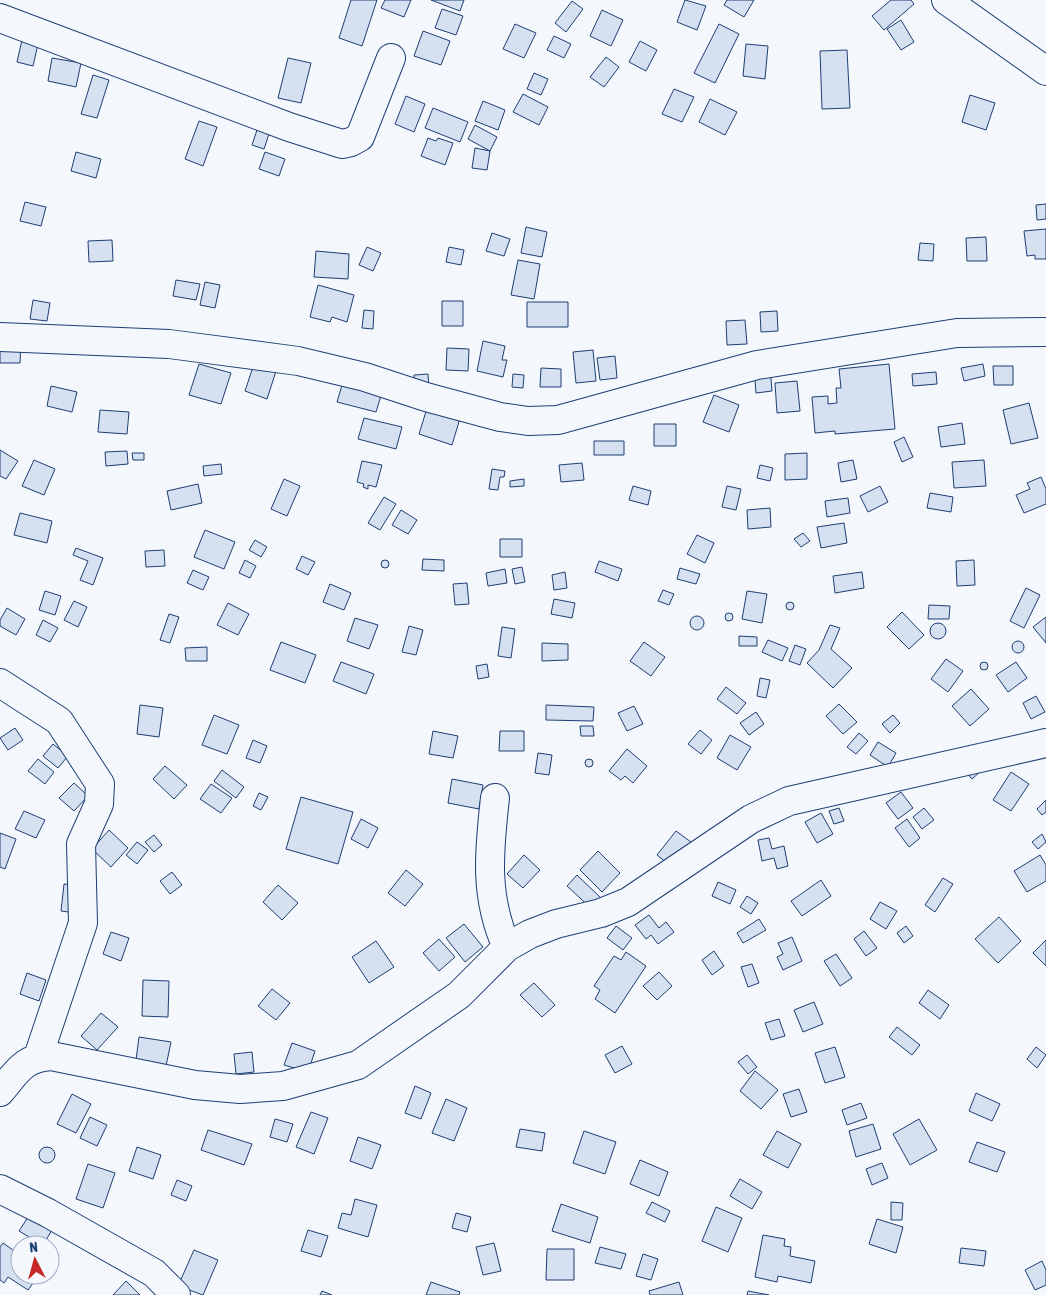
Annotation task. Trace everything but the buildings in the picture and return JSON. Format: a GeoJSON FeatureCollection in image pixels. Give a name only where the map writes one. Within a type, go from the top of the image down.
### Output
{"type":"FeatureCollection","features":[{"type":"Feature","properties":{"kind":"street"},"geometry":{"type":"LineString","coordinates":[[0,10],[5,0]]}},
{"type":"Feature","properties":{"kind":"street"},"geometry":{"type":"LineString","coordinates":[[946,0],[1046,71]]}},
{"type":"Feature","properties":{"kind":"street"},"geometry":{"type":"LineString","coordinates":[[0,18],[289,127],[342,144],[360,137],[391,58]]}},
{"type":"Feature","properties":{"kind":"street"},"geometry":{"type":"LineString","coordinates":[[0,337],[169,344],[298,361],[365,377],[426,397],[491,414],[528,421],[558,420],[757,365],[815,355],[957,333],[1046,332]]}},
{"type":"Feature","properties":{"kind":"street"},"geometry":{"type":"LineString","coordinates":[[0,683],[59,721],[100,784],[99,804],[81,844],[83,923],[38,1057]]}},
{"type":"Feature","properties":{"kind":"street"},"geometry":{"type":"LineString","coordinates":[[0,1092],[25,1062],[38,1057],[51,1056],[195,1085],[240,1089],[283,1086],[358,1065],[459,995],[507,947],[530,934],[556,924],[601,914],[622,905],[751,819],[789,801],[1046,744]]}},
{"type":"Feature","properties":{"kind":"street"},"geometry":{"type":"LineString","coordinates":[[495,798],[490,865],[492,903],[497,924],[507,947]]}},
{"type":"Feature","properties":{"kind":"street"},"geometry":{"type":"LineString","coordinates":[[0,1189],[48,1213],[154,1273],[176,1295]]}}]}
